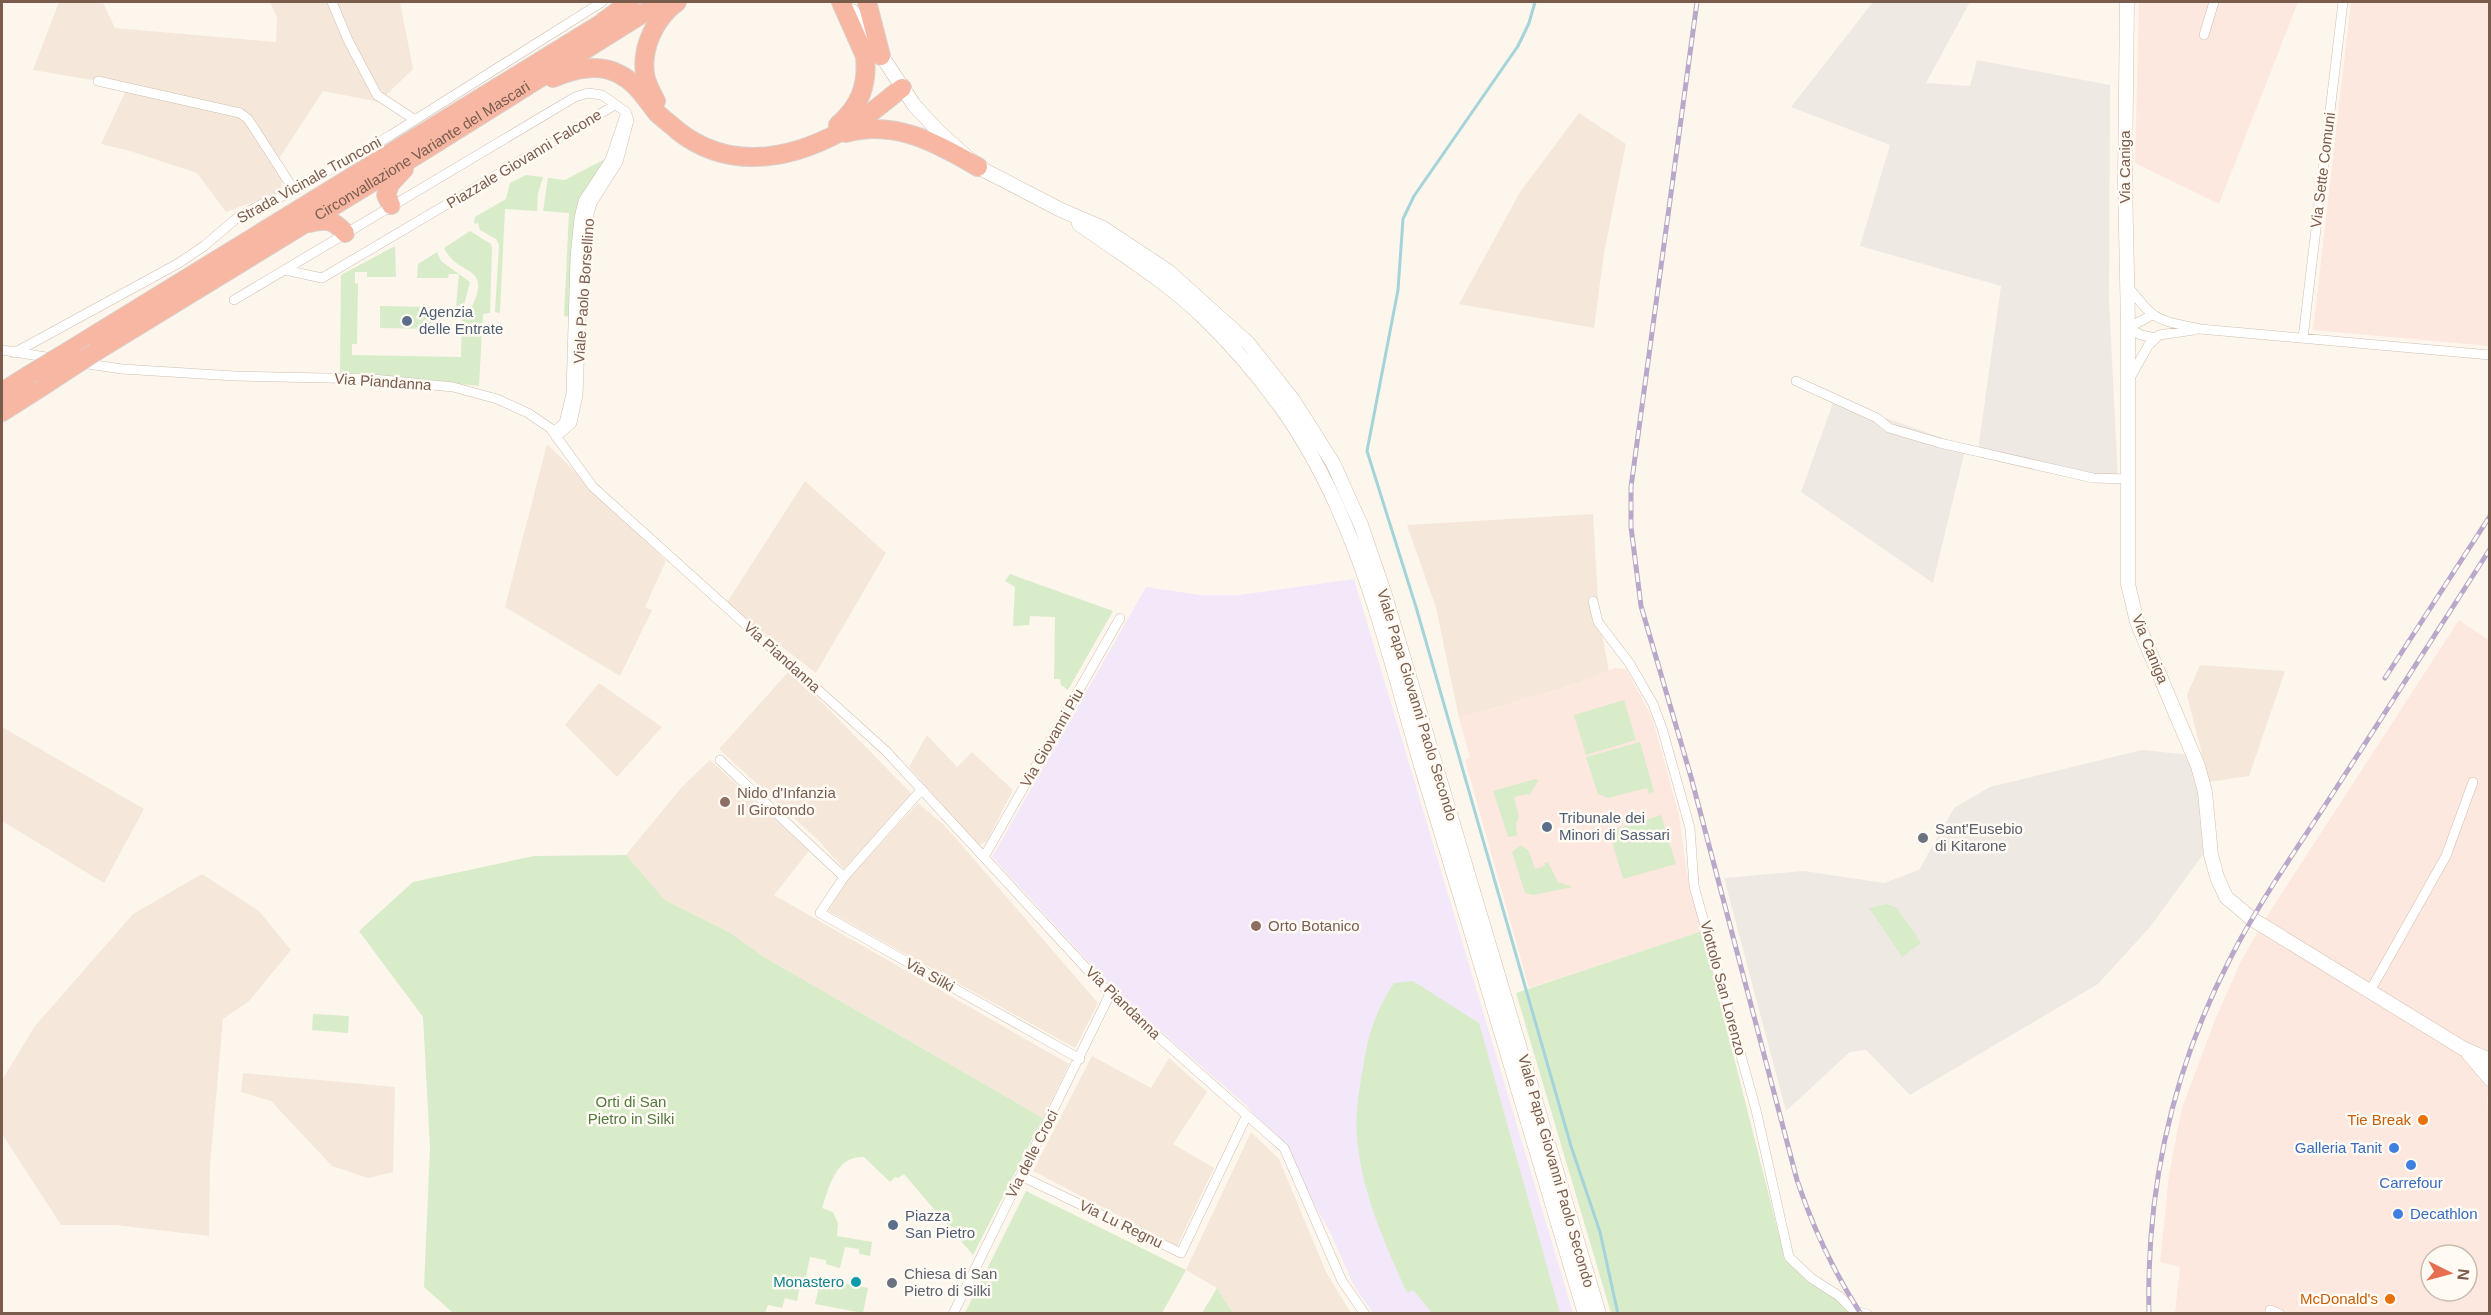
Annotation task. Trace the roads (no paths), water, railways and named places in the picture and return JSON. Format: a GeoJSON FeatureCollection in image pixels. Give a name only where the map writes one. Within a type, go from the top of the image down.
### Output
{"type":"FeatureCollection","features":[{"type":"Feature","properties":{"kind":"highway"},"geometry":{"type":"LineString","coordinates":[[601,24],[630,2]]}},
{"type":"Feature","properties":{"kind":"highway","name":"Circonvallazione Variante del Mascari"},"geometry":{"type":"LineString","coordinates":[[178,292],[637,2]]}},
{"type":"Feature","properties":{"kind":"highway","name":"Circonvallazione Variante del Mascari"},"geometry":{"type":"LineString","coordinates":[[178,292],[304,224],[661,2]]}},
{"type":"Feature","properties":{"kind":"highway"},"geometry":{"type":"LineString","coordinates":[[669,123],[650,89],[645,73],[646,49],[655,26],[677,2]]}},
{"type":"Feature","properties":{"kind":"highway"},"geometry":{"type":"LineString","coordinates":[[821,140],[854,111],[866,80],[865,56],[844,2]]}},
{"type":"Feature","properties":{"kind":"highway"},"geometry":{"type":"LineString","coordinates":[[867,2],[881,56]]}},
{"type":"Feature","properties":{"kind":"highway"},"geometry":{"type":"LineString","coordinates":[[464,125],[568,71],[593,68],[618,73],[628,80],[641,91],[659,115],[698,144],[737,156],[773,157],[800,149],[852,125],[902,88]]}},
{"type":"Feature","properties":{"kind":"highway"},"geometry":{"type":"LineString","coordinates":[[821,140],[861,128],[886,128],[921,138],[978,167]]}},
{"type":"Feature","properties":{"kind":"highway"},"geometry":{"type":"LineString","coordinates":[[388,207],[386,195],[390,184],[420,153]]}},
{"type":"Feature","properties":{"kind":"highway"},"geometry":{"type":"LineString","coordinates":[[304,224],[328,219],[337,223],[345,233]]}},
{"type":"Feature","properties":{"kind":"highway"},"geometry":{"type":"LineString","coordinates":[[2,391],[72,349],[178,292]]}},
{"type":"Feature","properties":{"kind":"highway"},"geometry":{"type":"LineString","coordinates":[[2,412],[95,352],[178,292]]}},
{"type":"Feature","properties":{"kind":"highway"},"geometry":{"type":"LineString","coordinates":[[2,406],[46,384]]}},
{"type":"Feature","properties":{"kind":"main road","name":"Viale Papa Giovanni Paolo Secondo"},"geometry":{"type":"LineString","coordinates":[[844,2],[902,88],[927,120],[978,167],[1061,210],[1102,228],[1168,271],[1210,306],[1248,343],[1293,400],[1334,463],[1361,525],[1384,592],[1599,1314]]}},
{"type":"Feature","properties":{"kind":"main road","name":"Via Caniga"},"geometry":{"type":"LineString","coordinates":[[2127,2],[2125,170],[2128,328],[2128,584],[2137,622],[2198,766],[2205,792],[2211,855],[2217,878],[2226,897],[2252,919],[2464,1049],[2490,1060]]}},
{"type":"Feature","properties":{"kind":"main road","name":"Viale Papa Giovanni Paolo Secondo"},"geometry":{"type":"LineString","coordinates":[[1061,210],[1148,271],[1202,316],[1244,360],[1281,407],[1321,470],[1348,528],[1382,635],[1585,1314]]}},
{"type":"Feature","properties":{"kind":"main road","name":"Via Caniga"},"geometry":{"type":"LineString","coordinates":[[2464,1049],[2490,1079]]}},
{"type":"Feature","properties":{"kind":"street"},"geometry":{"type":"LineString","coordinates":[[332,2],[348,40],[377,95],[415,120]]}},
{"type":"Feature","properties":{"kind":"street","name":"Strada Vicinale Trunconi"},"geometry":{"type":"LineString","coordinates":[[14,353],[179,263],[204,246],[238,217],[294,190],[415,120],[602,2]]}},
{"type":"Feature","properties":{"kind":"street"},"geometry":{"type":"LineString","coordinates":[[2204,35],[2214,2]]}},
{"type":"Feature","properties":{"kind":"street","name":"Via Sette Comuni"},"geometry":{"type":"LineString","coordinates":[[2303,338],[2343,2]]}},
{"type":"Feature","properties":{"kind":"street"},"geometry":{"type":"LineString","coordinates":[[98,81],[240,113],[248,119],[294,190]]}},
{"type":"Feature","properties":{"kind":"street","name":"Piazzale Giovanni Falcone"},"geometry":{"type":"LineString","coordinates":[[234,300],[575,97],[588,93],[602,95],[615,105],[322,278],[285,270]]}},
{"type":"Feature","properties":{"kind":"street","name":"Viale Paolo Borsellino"},"geometry":{"type":"LineString","coordinates":[[555,435],[564,423],[571,394],[575,258],[581,209],[583,201],[610,160],[626,112],[615,105]]}},
{"type":"Feature","properties":{"kind":"street"},"geometry":{"type":"LineString","coordinates":[[2127,285],[2159,320],[2200,329],[2490,355]]}},
{"type":"Feature","properties":{"kind":"street"},"geometry":{"type":"LineString","coordinates":[[2128,328],[2152,315]]}},
{"type":"Feature","properties":{"kind":"street"},"geometry":{"type":"LineString","coordinates":[[2128,328],[2141,335],[2156,338]]}},
{"type":"Feature","properties":{"kind":"street"},"geometry":{"type":"LineString","coordinates":[[2127,383],[2148,346],[2159,335],[2200,329]]}},
{"type":"Feature","properties":{"kind":"street","name":"Via Piandanna"},"geometry":{"type":"LineString","coordinates":[[2,350],[122,369],[235,376],[373,379],[453,387],[507,403],[528,413],[555,435],[593,488],[886,752],[1110,994],[1284,1148],[1342,1281],[1365,1314]]}},
{"type":"Feature","properties":{"kind":"street"},"geometry":{"type":"LineString","coordinates":[[1796,381],[1877,418],[1889,428],[1940,443],[2093,478],[2127,479]]}},
{"type":"Feature","properties":{"kind":"street","name":"Viottolo San Lorenzo"},"geometry":{"type":"LineString","coordinates":[[1593,601],[1598,622],[1630,664],[1653,704],[1662,728],[1690,828],[1694,886],[1756,1110],[1789,1257],[1810,1278],[1839,1296],[1854,1311],[1867,1314]]}},
{"type":"Feature","properties":{"kind":"street","name":"Via Giovanni Piu"},"geometry":{"type":"LineString","coordinates":[[984,857],[1120,618]]}},
{"type":"Feature","properties":{"kind":"street"},"geometry":{"type":"LineString","coordinates":[[720,760],[844,877]]}},
{"type":"Feature","properties":{"kind":"street"},"geometry":{"type":"LineString","coordinates":[[2370,991],[2446,856],[2473,783]]}},
{"type":"Feature","properties":{"kind":"street","name":"Via Silki"},"geometry":{"type":"LineString","coordinates":[[922,789],[844,877],[820,913],[1080,1059]]}},
{"type":"Feature","properties":{"kind":"street","name":"Via delle Croci"},"geometry":{"type":"LineString","coordinates":[[953,1314],[1110,994]]}},
{"type":"Feature","properties":{"kind":"street","name":"Via Lu Regnu"},"geometry":{"type":"LineString","coordinates":[[1021,1176],[1182,1253],[1247,1115]]}},
{"type":"Feature","properties":{"kind":"street"},"geometry":{"type":"LineString","coordinates":[[2270,1314],[2270,1310],[2280,1314]]}},
{"type":"Feature","properties":{"kind":"waterway"},"geometry":{"type":"LineString","coordinates":[[1535,2],[1529,23],[1518,46],[1414,196],[1403,219],[1398,290],[1367,451],[1416,607],[1571,1146],[1600,1232],[1618,1314]]}},
{"type":"Feature","properties":{"kind":"railway"},"geometry":{"type":"LineString","coordinates":[[1697,2],[1631,487],[1631,527],[1641,606],[1691,777],[1797,1180],[1824,1249],[1861,1314]]}},
{"type":"Feature","properties":{"kind":"railway"},"geometry":{"type":"LineString","coordinates":[[2385,678],[2490,516]]}},
{"type":"Feature","properties":{"kind":"railway"},"geometry":{"type":"LineString","coordinates":[[2149,1314],[2149,1268],[2158,1176],[2179,1087],[2210,1001],[2230,959],[2267,894],[2490,549]]}},
{"type":"Feature","properties":{"kind":"place","name":"Agenzia delle Entrate"},"geometry":{"type":"Point","coordinates":[407,321]}},
{"type":"Feature","properties":{"kind":"place","name":"Nido d'Infanzia Il Girotondo"},"geometry":{"type":"Point","coordinates":[725,802]}},
{"type":"Feature","properties":{"kind":"place","name":"Tribunale dei Minori di Sassari"},"geometry":{"type":"Point","coordinates":[1547,827]}},
{"type":"Feature","properties":{"kind":"place","name":"Sant'Eusebio di Kitarone"},"geometry":{"type":"Point","coordinates":[1923,838]}},
{"type":"Feature","properties":{"kind":"place","name":"Orto Botanico"},"geometry":{"type":"Point","coordinates":[1256,926]}},
{"type":"Feature","properties":{"kind":"place","name":"Tie Break"},"geometry":{"type":"Point","coordinates":[2423,1120]}},
{"type":"Feature","properties":{"kind":"place","name":"Galleria Tanit"},"geometry":{"type":"Point","coordinates":[2394,1148]}},
{"type":"Feature","properties":{"kind":"place","name":"Carrefour"},"geometry":{"type":"Point","coordinates":[2411,1165]}},
{"type":"Feature","properties":{"kind":"place","name":"Decathlon"},"geometry":{"type":"Point","coordinates":[2398,1214]}},
{"type":"Feature","properties":{"kind":"place","name":"Piazza San Pietro"},"geometry":{"type":"Point","coordinates":[893,1225]}},
{"type":"Feature","properties":{"kind":"place","name":"Monastero"},"geometry":{"type":"Point","coordinates":[856,1282]}},
{"type":"Feature","properties":{"kind":"place","name":"Chiesa di San Pietro di Silki"},"geometry":{"type":"Point","coordinates":[892,1283]}},
{"type":"Feature","properties":{"kind":"place","name":"McDonald's"},"geometry":{"type":"Point","coordinates":[2390,1299]}},
{"type":"Feature","properties":{"kind":"park label","name":"Orti di San Pietro in Silki"},"geometry":{"type":"Point","coordinates":[631,1110]}}]}
